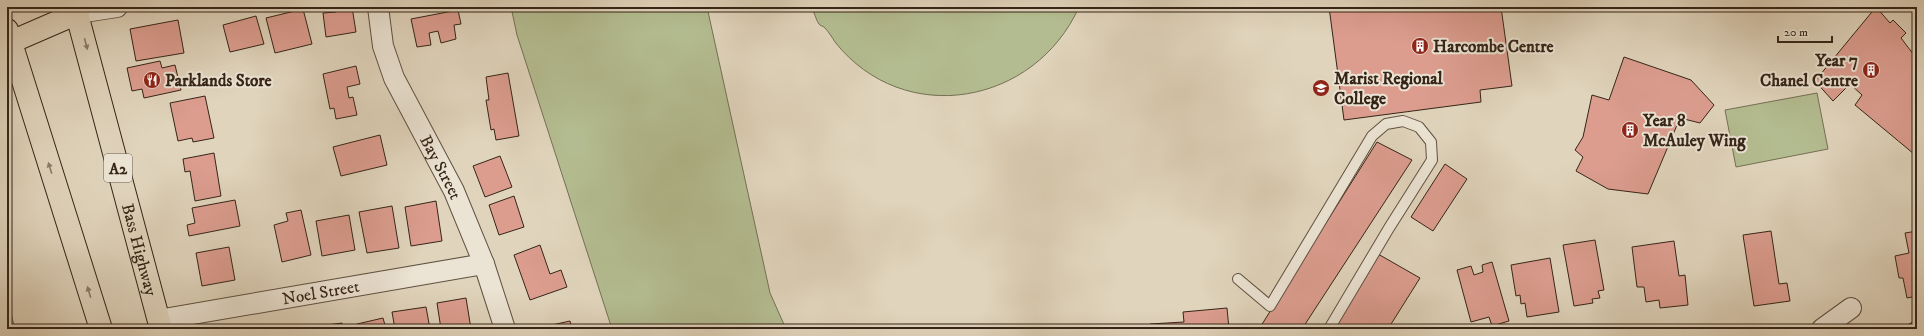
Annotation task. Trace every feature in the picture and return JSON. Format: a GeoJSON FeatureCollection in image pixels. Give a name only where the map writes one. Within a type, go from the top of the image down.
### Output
{"type":"FeatureCollection","features":[{"type":"Feature","properties":{"kind":"highway"},"geometry":{"type":"LineString","coordinates":[[77,10],[9,36],[101,329]]}},
{"type":"Feature","properties":{"kind":"highway","name":"Bass Highway"},"geometry":{"type":"LineString","coordinates":[[77,10],[160,325]]}},
{"type":"Feature","properties":{"kind":"street"},"geometry":{"type":"LineString","coordinates":[[77,10],[117,7]]}},
{"type":"Feature","properties":{"kind":"street","name":"Bay Street"},"geometry":{"type":"LineString","coordinates":[[378,7],[383,46],[394,78],[454,191],[484,264],[504,329]]}},
{"type":"Feature","properties":{"kind":"street","name":"Noel Street"},"geometry":{"type":"LineString","coordinates":[[160,325],[484,264]]}},
{"type":"Feature","properties":{"kind":"street"},"geometry":{"type":"LineString","coordinates":[[1822,329],[1851,308]]}},
{"type":"Feature","properties":{"kind":"lane"},"geometry":{"type":"LineString","coordinates":[[1238,279],[1270,306],[1372,136],[1386,124],[1403,121],[1419,127],[1431,142],[1432,160],[1389,228],[1329,329]]}},
{"type":"Feature","properties":{"kind":"green space"},"geometry":{"type":"Polygon","coordinates":[[[511,7],[707,7],[770,293],[786,329],[612,329],[517,35],[511,7]]]}},
{"type":"Feature","properties":{"kind":"green space"},"geometry":{"type":"Polygon","coordinates":[[[812,7],[1079,7],[1059,40],[1032,66],[1001,84],[966,94],[931,95],[896,87],[863,69],[835,42],[824,27],[819,25],[812,7]]]}},
{"type":"Feature","properties":{"kind":"green space"},"geometry":{"type":"Polygon","coordinates":[[[1817,93],[1828,149],[1736,167],[1725,110],[1817,93]]]}},
{"type":"Feature","properties":{"kind":"water"},"geometry":{"type":"Polygon","coordinates":[[[7,296],[15,329],[7,329],[7,296]]]}},
{"type":"Feature","properties":{"kind":"building"},"geometry":{"type":"Polygon","coordinates":[[[335,7],[352,7],[356,32],[326,37],[323,13],[336,12],[335,7]]]}},
{"type":"Feature","properties":{"kind":"building","name":"Harcombe Centre"},"geometry":{"type":"Polygon","coordinates":[[[1329,7],[1501,7],[1512,86],[1480,90],[1481,102],[1344,120],[1329,7]]]}},
{"type":"Feature","properties":{"kind":"building","name":"Year 7 Chanel Centre"},"geometry":{"type":"Polygon","coordinates":[[[1876,7],[1890,23],[1893,20],[1906,33],[1901,38],[1917,59],[1917,150],[1914,154],[1855,105],[1862,95],[1850,84],[1833,101],[1815,81],[1876,7]]]}},
{"type":"Feature","properties":{"kind":"building"},"geometry":{"type":"Polygon","coordinates":[[[303,9],[312,44],[275,53],[266,18],[303,9]]]}},
{"type":"Feature","properties":{"kind":"building"},"geometry":{"type":"Polygon","coordinates":[[[458,10],[461,24],[454,25],[456,39],[441,43],[438,31],[429,33],[431,45],[417,47],[411,19],[458,10]]]}},
{"type":"Feature","properties":{"kind":"building"},"geometry":{"type":"Polygon","coordinates":[[[256,16],[264,44],[230,52],[223,25],[256,16]]]}},
{"type":"Feature","properties":{"kind":"building"},"geometry":{"type":"Polygon","coordinates":[[[178,20],[184,53],[136,61],[130,29],[178,20]]]}},
{"type":"Feature","properties":{"kind":"building","name":"Year 8 McAuley Wing"},"geometry":{"type":"Polygon","coordinates":[[[1624,57],[1691,80],[1714,105],[1700,123],[1680,118],[1648,194],[1608,189],[1576,171],[1583,157],[1575,150],[1583,137],[1592,95],[1609,100],[1624,57]]]}},
{"type":"Feature","properties":{"kind":"building"},"geometry":{"type":"Polygon","coordinates":[[[160,61],[162,68],[175,65],[181,90],[144,98],[142,89],[132,91],[127,68],[160,61]]]}},
{"type":"Feature","properties":{"kind":"building"},"geometry":{"type":"Polygon","coordinates":[[[356,66],[360,84],[347,87],[349,98],[353,97],[357,115],[336,119],[334,108],[330,109],[323,74],[356,66]]]}},
{"type":"Feature","properties":{"kind":"building"},"geometry":{"type":"Polygon","coordinates":[[[508,73],[519,136],[496,140],[494,129],[491,130],[486,100],[489,100],[486,77],[508,73]]]}},
{"type":"Feature","properties":{"kind":"building"},"geometry":{"type":"Polygon","coordinates":[[[205,96],[214,138],[193,142],[192,138],[178,141],[170,103],[205,96]]]}},
{"type":"Feature","properties":{"kind":"building"},"geometry":{"type":"Polygon","coordinates":[[[380,135],[387,165],[341,176],[333,147],[380,135]]]}},
{"type":"Feature","properties":{"kind":"building"},"geometry":{"type":"Polygon","coordinates":[[[1377,142],[1412,160],[1302,329],[1259,329],[1377,142]]]}},
{"type":"Feature","properties":{"kind":"building"},"geometry":{"type":"Polygon","coordinates":[[[214,153],[221,196],[195,201],[190,171],[185,172],[183,159],[214,153]]]}},
{"type":"Feature","properties":{"kind":"building"},"geometry":{"type":"Polygon","coordinates":[[[500,156],[512,187],[485,197],[473,166],[500,156]]]}},
{"type":"Feature","properties":{"kind":"building"},"geometry":{"type":"Polygon","coordinates":[[[1445,164],[1467,179],[1433,231],[1411,217],[1445,164]]]}},
{"type":"Feature","properties":{"kind":"building"},"geometry":{"type":"Polygon","coordinates":[[[514,196],[524,227],[499,235],[489,205],[514,196]]]}},
{"type":"Feature","properties":{"kind":"building"},"geometry":{"type":"Polygon","coordinates":[[[235,200],[240,226],[189,236],[187,225],[195,223],[192,208],[235,200]]]}},
{"type":"Feature","properties":{"kind":"building"},"geometry":{"type":"Polygon","coordinates":[[[436,201],[442,241],[411,246],[405,207],[436,201]]]}},
{"type":"Feature","properties":{"kind":"building"},"geometry":{"type":"Polygon","coordinates":[[[392,206],[399,248],[367,253],[359,212],[392,206]]]}},
{"type":"Feature","properties":{"kind":"building"},"geometry":{"type":"Polygon","coordinates":[[[301,210],[311,255],[282,262],[274,225],[288,221],[286,213],[301,210]]]}},
{"type":"Feature","properties":{"kind":"building"},"geometry":{"type":"Polygon","coordinates":[[[349,215],[355,250],[322,256],[316,221],[349,215]]]}},
{"type":"Feature","properties":{"kind":"building"},"geometry":{"type":"Polygon","coordinates":[[[1771,231],[1779,284],[1787,283],[1790,301],[1754,306],[1743,235],[1771,231]]]}},
{"type":"Feature","properties":{"kind":"building"},"geometry":{"type":"Polygon","coordinates":[[[1917,231],[1917,296],[1907,298],[1903,278],[1899,278],[1895,256],[1909,253],[1905,233],[1917,231]]]}},
{"type":"Feature","properties":{"kind":"building"},"geometry":{"type":"Polygon","coordinates":[[[1595,240],[1604,290],[1598,291],[1600,298],[1592,299],[1593,303],[1574,306],[1563,245],[1595,240]]]}},
{"type":"Feature","properties":{"kind":"building"},"geometry":{"type":"Polygon","coordinates":[[[1674,241],[1679,276],[1685,275],[1688,305],[1660,308],[1659,300],[1646,302],[1644,287],[1637,287],[1632,247],[1674,241]]]}},
{"type":"Feature","properties":{"kind":"building"},"geometry":{"type":"Polygon","coordinates":[[[540,245],[550,274],[561,270],[567,287],[530,300],[514,255],[540,245]]]}},
{"type":"Feature","properties":{"kind":"building"},"geometry":{"type":"Polygon","coordinates":[[[229,247],[235,280],[202,286],[196,253],[229,247]]]}},
{"type":"Feature","properties":{"kind":"building"},"geometry":{"type":"Polygon","coordinates":[[[1378,254],[1420,278],[1388,329],[1331,329],[1378,254]]]}},
{"type":"Feature","properties":{"kind":"building"},"geometry":{"type":"Polygon","coordinates":[[[1550,258],[1559,312],[1527,317],[1525,303],[1521,304],[1520,295],[1516,296],[1511,265],[1550,258]]]}},
{"type":"Feature","properties":{"kind":"building"},"geometry":{"type":"Polygon","coordinates":[[[1492,262],[1509,321],[1492,326],[1489,317],[1471,322],[1457,270],[1471,266],[1474,275],[1483,272],[1482,265],[1492,262]]]}},
{"type":"Feature","properties":{"kind":"building"},"geometry":{"type":"Polygon","coordinates":[[[466,298],[471,329],[441,329],[437,303],[466,298]]]}},
{"type":"Feature","properties":{"kind":"building"},"geometry":{"type":"Polygon","coordinates":[[[426,307],[430,329],[395,329],[392,312],[426,307]]]}},
{"type":"Feature","properties":{"kind":"building"},"geometry":{"type":"Polygon","coordinates":[[[1227,308],[1229,329],[1151,329],[1150,324],[1184,322],[1183,312],[1227,308]]]}},
{"type":"Feature","properties":{"kind":"building"},"geometry":{"type":"Polygon","coordinates":[[[383,318],[386,329],[358,329],[357,324],[383,318]]]}},
{"type":"Feature","properties":{"kind":"building"},"geometry":{"type":"Polygon","coordinates":[[[1917,320],[1917,329],[1912,329],[1909,324],[1917,320]]]}},
{"type":"Feature","properties":{"kind":"building"},"geometry":{"type":"Polygon","coordinates":[[[570,321],[572,329],[544,329],[543,327],[570,321]]]}},
{"type":"Feature","properties":{"kind":"building"},"geometry":{"type":"Polygon","coordinates":[[[342,323],[343,329],[328,329],[327,325],[342,323]]]}},
{"type":"Feature","properties":{"kind":"place","name":"Harcombe Centre"},"geometry":{"type":"Point","coordinates":[1420,46]}},
{"type":"Feature","properties":{"kind":"place","name":"Year 7 Chanel Centre"},"geometry":{"type":"Point","coordinates":[1871,70]}},
{"type":"Feature","properties":{"kind":"place","name":"Parklands Store"},"geometry":{"type":"Point","coordinates":[152,80]}},
{"type":"Feature","properties":{"kind":"place","name":"Marist Regional College"},"geometry":{"type":"Point","coordinates":[1321,88]}},
{"type":"Feature","properties":{"kind":"place","name":"Year 8 McAuley Wing"},"geometry":{"type":"Point","coordinates":[1630,130]}}]}
